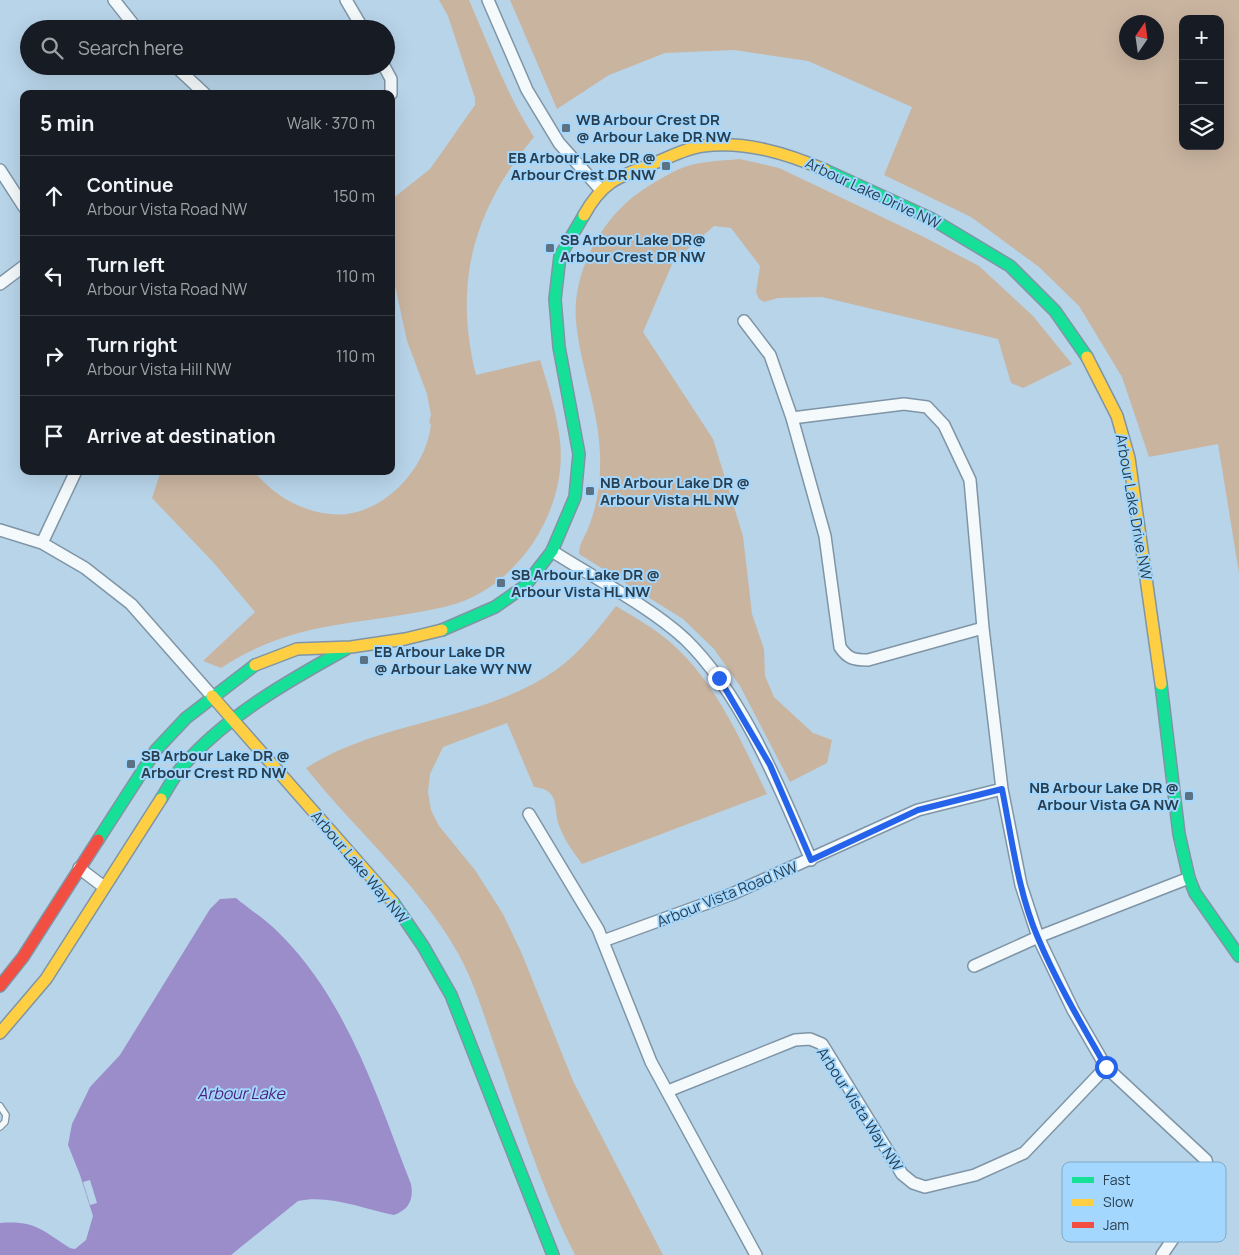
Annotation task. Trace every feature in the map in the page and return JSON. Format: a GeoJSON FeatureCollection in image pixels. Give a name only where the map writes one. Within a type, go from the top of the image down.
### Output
{"type":"FeatureCollection","features":[{"type":"Feature","properties":{"kind":"street"},"geometry":{"type":"LineString","coordinates":[[114,0],[130,20]]}},
{"type":"Feature","properties":{"kind":"street"},"geometry":{"type":"LineString","coordinates":[[346,0],[357,20]]}},
{"type":"Feature","properties":{"kind":"street"},"geometry":{"type":"LineString","coordinates":[[488,0],[527,90],[558,143],[601,190]]}},
{"type":"Feature","properties":{"kind":"street"},"geometry":{"type":"LineString","coordinates":[[185,75],[202,90]]}},
{"type":"Feature","properties":{"kind":"street"},"geometry":{"type":"LineString","coordinates":[[389,75],[391,79],[391,90]]}},
{"type":"Feature","properties":{"kind":"street","name":"Arbour Lake Drive NW"},"geometry":{"type":"LineString","coordinates":[[0,986],[23,957],[156,750],[186,718],[212,696],[254,665],[297,649],[351,647],[406,639],[449,628],[495,607],[525,586],[552,551],[576,497],[579,454],[559,347],[555,299],[560,256],[576,226],[601,190],[615,178],[701,146],[747,144],[798,158],[930,218],[961,235],[1010,266],[1055,311],[1078,342],[1098,376],[1117,416],[1129,458],[1154,628],[1179,834],[1189,878],[1195,893],[1239,956]]}},
{"type":"Feature","properties":{"kind":"street"},"geometry":{"type":"LineString","coordinates":[[0,170],[20,201]]}},
{"type":"Feature","properties":{"kind":"street"},"geometry":{"type":"LineString","coordinates":[[0,284],[20,269]]}},
{"type":"Feature","properties":{"kind":"street"},"geometry":{"type":"LineString","coordinates":[[744,321],[770,355],[792,418],[825,536],[840,647],[846,655],[854,660],[868,660],[982,628]]}},
{"type":"Feature","properties":{"kind":"street"},"geometry":{"type":"LineString","coordinates":[[792,418],[904,404],[927,407],[944,425],[970,480],[982,628],[1002,789],[1021,885],[1038,937],[1073,1010],[1106,1067],[1206,1162]]}},
{"type":"Feature","properties":{"kind":"street"},"geometry":{"type":"LineString","coordinates":[[42,543],[74,475]]}},
{"type":"Feature","properties":{"kind":"street"},"geometry":{"type":"LineString","coordinates":[[0,530],[42,543],[85,568],[132,604],[212,696]]}},
{"type":"Feature","properties":{"kind":"street"},"geometry":{"type":"LineString","coordinates":[[552,551],[645,609],[685,639],[719,678],[770,765],[811,860]]}},
{"type":"Feature","properties":{"kind":"street","name":"Arbour Lake Drive NW"},"geometry":{"type":"LineString","coordinates":[[0,1033],[46,979],[181,768],[202,745],[233,720],[311,668],[351,647]]}},
{"type":"Feature","properties":{"kind":"street","name":"Arbour Lake Way NW"},"geometry":{"type":"LineString","coordinates":[[212,696],[389,897],[423,946],[451,995],[553,1255]]}},
{"type":"Feature","properties":{"kind":"street","name":"Arbour Vista Road NW"},"geometry":{"type":"LineString","coordinates":[[603,942],[732,894],[811,860],[918,810],[1002,789]]}},
{"type":"Feature","properties":{"kind":"street"},"geometry":{"type":"LineString","coordinates":[[529,814],[554,852],[603,942],[651,1062],[756,1255]]}},
{"type":"Feature","properties":{"kind":"street"},"geometry":{"type":"LineString","coordinates":[[79,868],[104,888]]}},
{"type":"Feature","properties":{"kind":"street"},"geometry":{"type":"LineString","coordinates":[[974,966],[1038,937],[1189,878]]}},
{"type":"Feature","properties":{"kind":"street","name":"Arbour Vista Way NW"},"geometry":{"type":"LineString","coordinates":[[668,1091],[795,1040],[810,1040],[822,1044],[902,1174],[913,1182],[926,1187],[975,1175],[1024,1152],[1106,1067]]}},
{"type":"Feature","properties":{"kind":"street"},"geometry":{"type":"LineString","coordinates":[[1162,1255],[1171,1242]]}},
{"type":"Feature","properties":{"kind":"lane"},"geometry":{"type":"LineString","coordinates":[[0,1106],[6,1115],[5,1122],[0,1127]]}},
{"type":"Feature","properties":{"kind":"shaded area"},"geometry":{"type":"Polygon","coordinates":[[[439,0],[469,0],[507,87],[534,137],[513,164],[496,192],[483,220],[473,249],[468,279],[467,309],[469,341],[476,375],[540,360],[559,431],[560,467],[556,493],[546,519],[533,543],[516,565],[496,583],[473,597],[448,606],[304,632],[276,640],[249,652],[221,668],[203,661],[255,612],[213,562],[152,498],[160,475],[258,475],[272,490],[295,504],[321,513],[347,514],[363,510],[378,503],[403,483],[414,470],[428,440],[431,415],[427,394],[407,341],[395,286],[395,197],[430,169],[475,105],[475,98],[448,16],[439,0]]]}},
{"type":"Feature","properties":{"kind":"shaded area"},"geometry":{"type":"Polygon","coordinates":[[[510,0],[1239,0],[1239,573],[1218,444],[1149,457],[1122,377],[1079,306],[1039,267],[971,217],[884,175],[912,107],[808,61],[734,50],[665,53],[609,75],[557,109],[510,0]]]}},
{"type":"Feature","properties":{"kind":"shaded area"},"geometry":{"type":"Polygon","coordinates":[[[740,159],[779,168],[924,237],[979,266],[1033,316],[1072,364],[1023,388],[1011,383],[998,339],[822,297],[778,298],[764,302],[759,299],[756,292],[760,266],[731,228],[714,226],[673,262],[643,332],[713,439],[743,536],[752,614],[764,649],[765,676],[774,697],[813,733],[832,740],[827,763],[790,782],[740,686],[714,649],[683,619],[579,554],[580,546],[595,509],[600,473],[599,438],[581,355],[576,321],[578,289],[588,257],[605,227],[615,214],[650,185],[684,167],[708,162],[740,159]]]}},
{"type":"Feature","properties":{"kind":"shaded area"},"geometry":{"type":"Polygon","coordinates":[[[616,606],[664,637],[701,675],[726,713],[767,794],[582,864],[562,833],[552,796],[543,789],[534,787],[507,723],[443,747],[430,774],[428,792],[431,810],[439,826],[475,870],[503,914],[522,954],[573,1081],[663,1255],[575,1255],[542,1180],[478,998],[462,960],[422,900],[306,768],[336,752],[367,739],[464,711],[527,687],[556,670],[573,656],[616,606]]]}},
{"type":"Feature","properties":{"kind":"water","name":"Arbour Lake"},"geometry":{"type":"Polygon","coordinates":[[[236,898],[275,929],[304,961],[342,1020],[373,1085],[411,1184],[412,1194],[407,1207],[394,1215],[322,1199],[298,1201],[231,1255],[0,1255],[0,1223],[30,1225],[75,1249],[86,1240],[93,1216],[68,1145],[72,1124],[90,1087],[120,1055],[210,909],[220,899],[236,898]]]}},
{"type":"Feature","properties":{"kind":"pier"},"geometry":{"type":"Polygon","coordinates":[[[90,1180],[97,1203],[90,1205],[83,1182],[90,1180]]]}},
{"type":"Feature","properties":{"kind":"traffic: fast"},"geometry":{"type":"LineString","coordinates":[[825,170],[930,218],[1010,266],[1055,311],[1087,357]]}},
{"type":"Feature","properties":{"kind":"traffic: fast"},"geometry":{"type":"LineString","coordinates":[[442,630],[495,607],[525,586],[552,551],[575,497],[579,454],[559,347],[555,299],[560,256],[584,215]]}},
{"type":"Feature","properties":{"kind":"traffic: fast"},"geometry":{"type":"LineString","coordinates":[[161,799],[182,767],[218,732],[280,687],[346,649]]}},
{"type":"Feature","properties":{"kind":"traffic: fast"},"geometry":{"type":"LineString","coordinates":[[98,840],[156,750],[186,718],[255,665]]}},
{"type":"Feature","properties":{"kind":"traffic: fast"},"geometry":{"type":"LineString","coordinates":[[1161,684],[1179,834],[1189,878],[1195,893],[1239,956]]}},
{"type":"Feature","properties":{"kind":"traffic: fast"},"geometry":{"type":"LineString","coordinates":[[393,902],[423,946],[451,995],[553,1255]]}},
{"type":"Feature","properties":{"kind":"traffic: slow"},"geometry":{"type":"LineString","coordinates":[[584,215],[598,195],[612,182],[697,147],[719,145],[750,147],[796,158],[825,170]]}},
{"type":"Feature","properties":{"kind":"traffic: slow"},"geometry":{"type":"LineString","coordinates":[[1087,357],[1117,416],[1129,458],[1161,684]]}},
{"type":"Feature","properties":{"kind":"traffic: slow"},"geometry":{"type":"LineString","coordinates":[[255,665],[297,649],[351,647],[405,639],[442,630]]}},
{"type":"Feature","properties":{"kind":"traffic: slow"},"geometry":{"type":"LineString","coordinates":[[212,696],[393,902]]}},
{"type":"Feature","properties":{"kind":"traffic: slow"},"geometry":{"type":"LineString","coordinates":[[0,1033],[46,979],[161,799]]}},
{"type":"Feature","properties":{"kind":"traffic: jam"},"geometry":{"type":"LineString","coordinates":[[0,986],[23,957],[98,840]]}},
{"type":"Feature","properties":{"kind":"place","name":"WB Arbour Crest DR @ Arbour Lake DR NW"},"geometry":{"type":"Point","coordinates":[566,128]}},
{"type":"Feature","properties":{"kind":"place","name":"EB Arbour Lake DR @ Arbour Crest DR NW"},"geometry":{"type":"Point","coordinates":[666,166]}},
{"type":"Feature","properties":{"kind":"place","name":"SB Arbour Lake DR@ Arbour Crest DR NW"},"geometry":{"type":"Point","coordinates":[550,248]}},
{"type":"Feature","properties":{"kind":"place","name":"NB Arbour Lake DR @ Arbour Vista HL NW"},"geometry":{"type":"Point","coordinates":[590,491]}},
{"type":"Feature","properties":{"kind":"place","name":"SB Arbour Lake DR @ Arbour Vista HL NW"},"geometry":{"type":"Point","coordinates":[501,583]}},
{"type":"Feature","properties":{"kind":"place","name":"EB Arbour Lake DR @ Arbour Lake WY NW"},"geometry":{"type":"Point","coordinates":[364,660]}},
{"type":"Feature","properties":{"kind":"place","name":"SB Arbour Lake DR @ Arbour Crest RD NW"},"geometry":{"type":"Point","coordinates":[131,764]}},
{"type":"Feature","properties":{"kind":"place","name":"NB Arbour Lake DR @ Arbour Vista GA NW"},"geometry":{"type":"Point","coordinates":[1189,796]}},
{"type":"Feature","properties":{"kind":"route"},"geometry":{"type":"LineString","coordinates":[[719,678],[770,765],[811,860],[918,810],[1002,789],[1021,885],[1038,937],[1073,1010],[1106,1067]]}}]}
